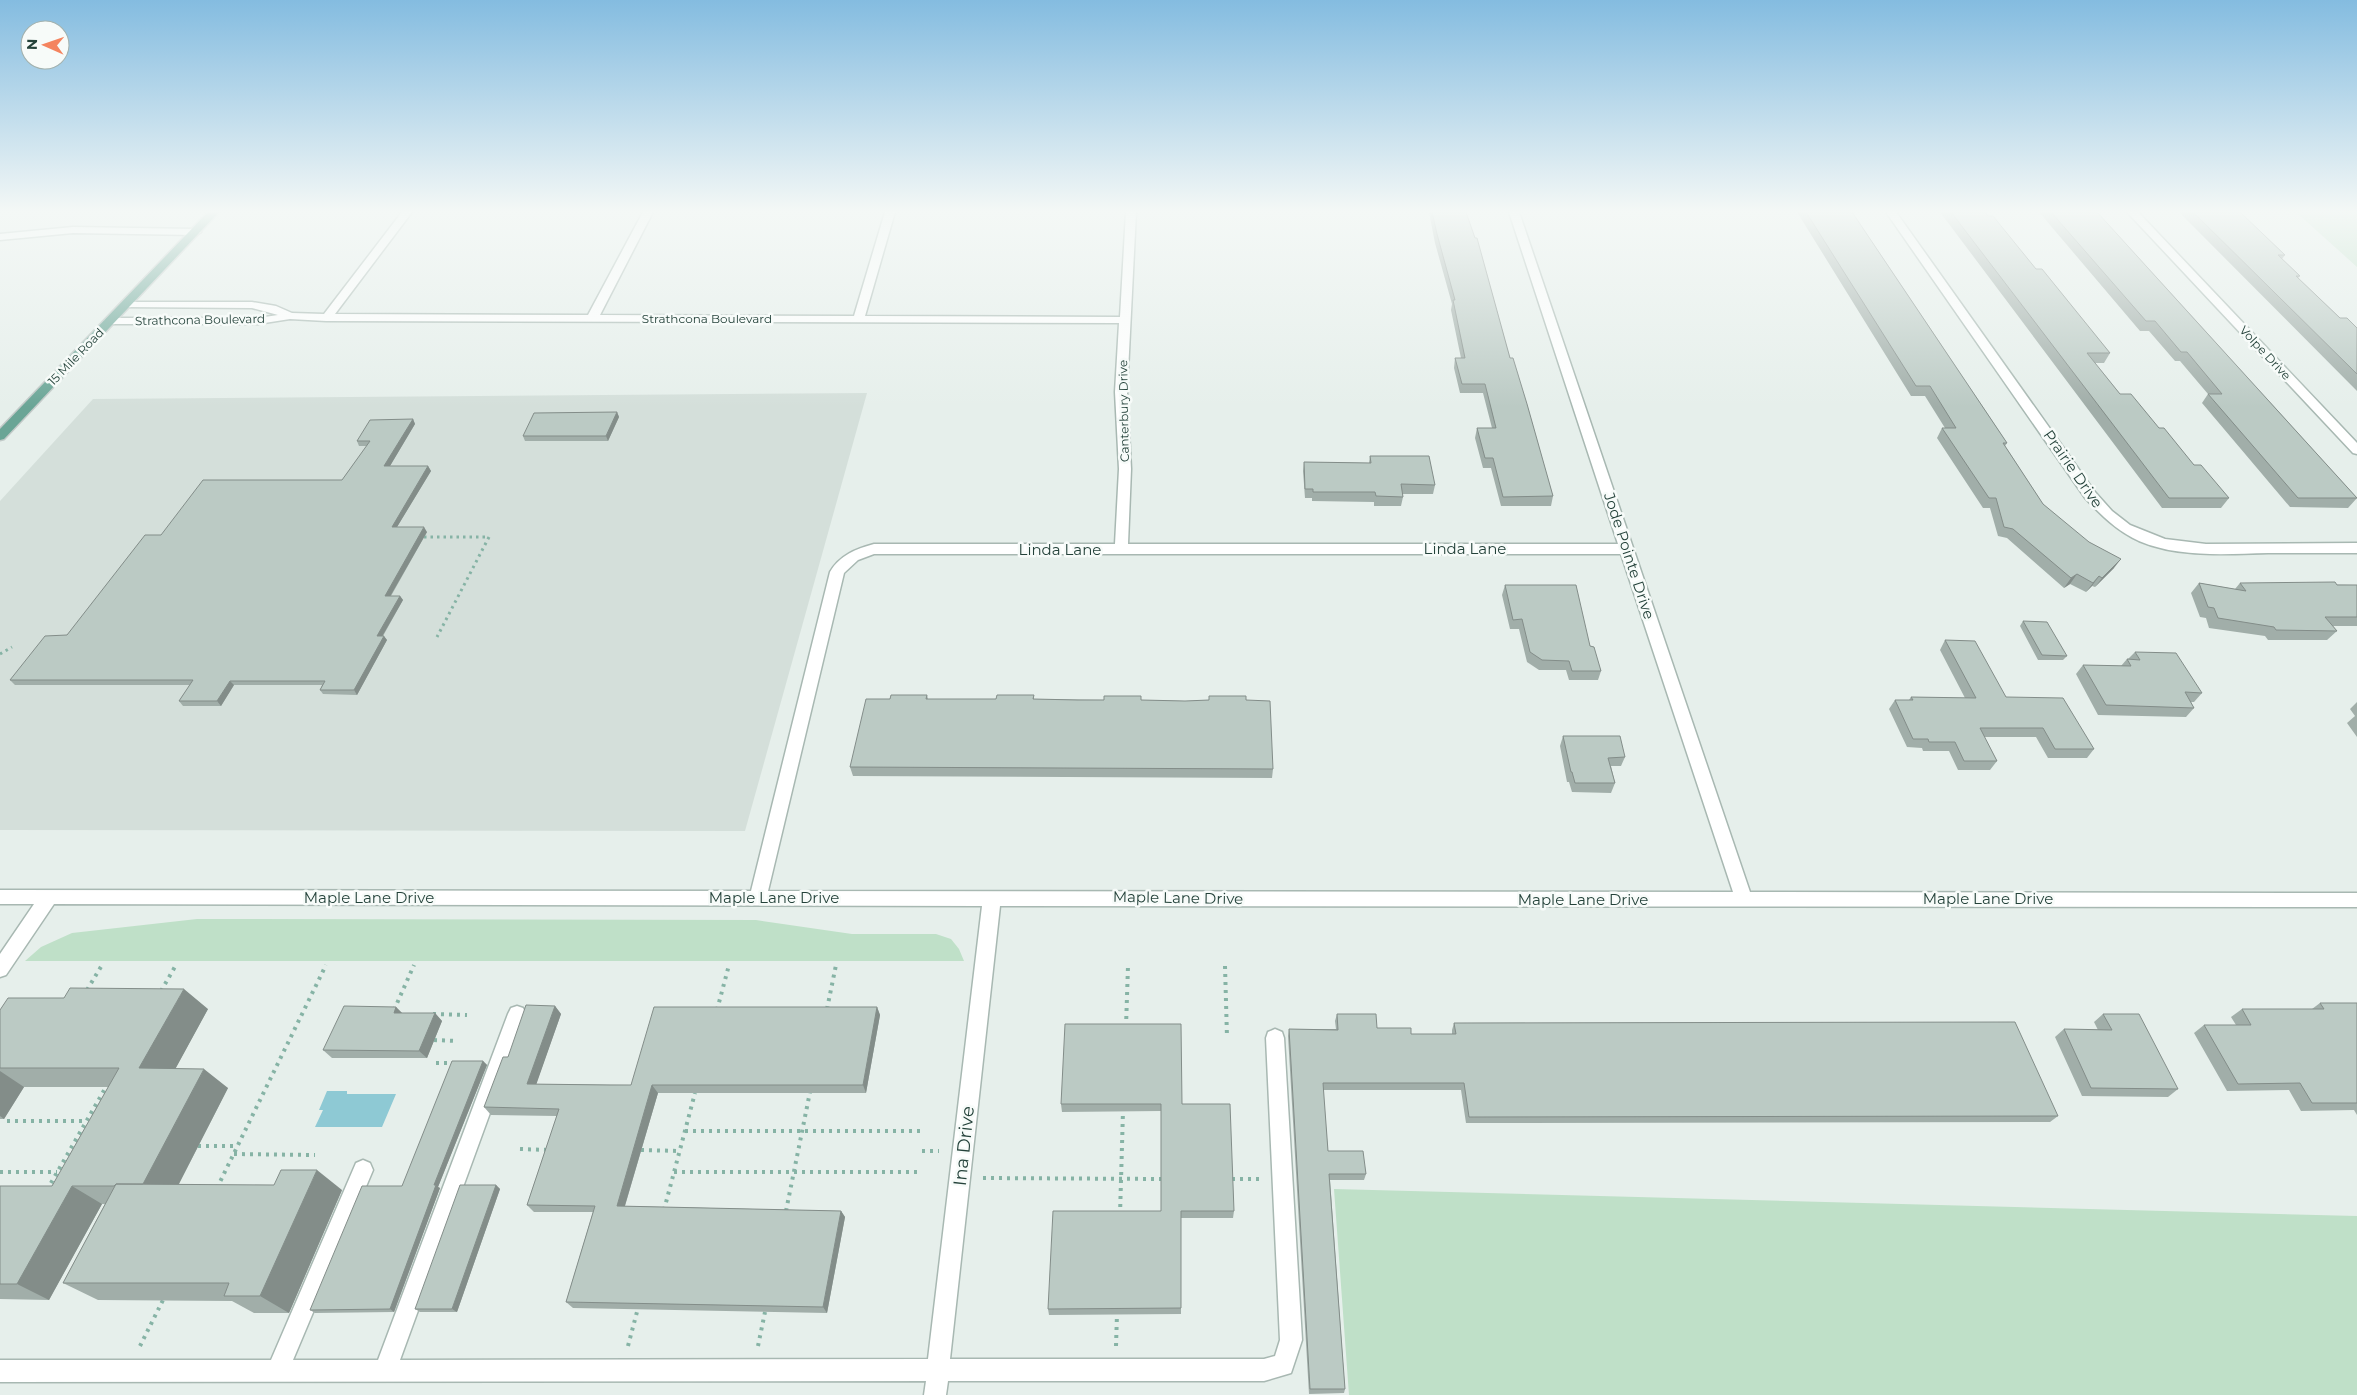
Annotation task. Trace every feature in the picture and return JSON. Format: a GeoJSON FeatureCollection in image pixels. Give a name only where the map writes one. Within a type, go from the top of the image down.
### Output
{"type":"FeatureCollection","features":[{"type":"Feature","properties":{"kind":"main road","name":"15 Mile Road"},"geometry":{"type":"LineString","coordinates":[[0,436],[152,277]]}},
{"type":"Feature","properties":{"kind":"street"},"geometry":{"type":"LineString","coordinates":[[326,318],[357,277]]}},
{"type":"Feature","properties":{"kind":"street"},"geometry":{"type":"LineString","coordinates":[[592,319],[614,277]]}},
{"type":"Feature","properties":{"kind":"street"},"geometry":{"type":"LineString","coordinates":[[858,320],[871,277]]}},
{"type":"Feature","properties":{"kind":"street","name":"Canterbury Drive"},"geometry":{"type":"LineString","coordinates":[[1121,550],[1125,469],[1121,392],[1127,277]]}},
{"type":"Feature","properties":{"kind":"street","name":"Jode Pointe Drive"},"geometry":{"type":"LineString","coordinates":[[1536,277],[1744,900]]}},
{"type":"Feature","properties":{"kind":"street","name":"Prairie Drive"},"geometry":{"type":"LineString","coordinates":[[1937,277],[2090,495],[2114,521],[2147,539],[2178,548],[2357,548]]}},
{"type":"Feature","properties":{"kind":"street","name":"Volpe Drive"},"geometry":{"type":"LineString","coordinates":[[2194,277],[2357,450]]}},
{"type":"Feature","properties":{"kind":"street","name":"Strathcona Boulevard"},"geometry":{"type":"LineString","coordinates":[[126,304],[221,305],[272,308],[290,316]]}},
{"type":"Feature","properties":{"kind":"street"},"geometry":{"type":"LineString","coordinates":[[206,321],[221,305]]}},
{"type":"Feature","properties":{"kind":"street","name":"Strathcona Boulevard"},"geometry":{"type":"LineString","coordinates":[[110,321],[258,321],[290,316],[326,318],[1125,320]]}},
{"type":"Feature","properties":{"kind":"street","name":"Linda Lane"},"geometry":{"type":"LineString","coordinates":[[758,898],[838,572],[845,561],[858,553],[874,549],[1626,549]]}},
{"type":"Feature","properties":{"kind":"street","name":"Maple Lane Drive"},"geometry":{"type":"LineString","coordinates":[[0,897],[2357,900]]}},
{"type":"Feature","properties":{"kind":"street"},"geometry":{"type":"LineString","coordinates":[[0,969],[49,897]]}},
{"type":"Feature","properties":{"kind":"street","name":"Ina Drive"},"geometry":{"type":"LineString","coordinates":[[935,1395],[992,897]]}},
{"type":"Feature","properties":{"kind":"street"},"geometry":{"type":"LineString","coordinates":[[385,1370],[517,1014]]}},
{"type":"Feature","properties":{"kind":"street"},"geometry":{"type":"LineString","coordinates":[[0,1371],[1264,1370],[1283,1365],[1291,1340],[1276,1038]]}},
{"type":"Feature","properties":{"kind":"street"},"geometry":{"type":"LineString","coordinates":[[278,1370],[363,1170]]}},
{"type":"Feature","properties":{"kind":"path"},"geometry":{"type":"LineString","coordinates":[[424,537],[489,537],[437,637]]}},
{"type":"Feature","properties":{"kind":"path"},"geometry":{"type":"LineString","coordinates":[[0,654],[12,647]]}},
{"type":"Feature","properties":{"kind":"path"},"geometry":{"type":"LineString","coordinates":[[81,999],[102,965]]}},
{"type":"Feature","properties":{"kind":"path"},"geometry":{"type":"LineString","coordinates":[[159,994],[176,965]]}},
{"type":"Feature","properties":{"kind":"path"},"geometry":{"type":"LineString","coordinates":[[214,1196],[326,965]]}},
{"type":"Feature","properties":{"kind":"path"},"geometry":{"type":"LineString","coordinates":[[402,1014],[392,1014],[414,965]]}},
{"type":"Feature","properties":{"kind":"path"},"geometry":{"type":"LineString","coordinates":[[716,1015],[730,965]]}},
{"type":"Feature","properties":{"kind":"path"},"geometry":{"type":"LineString","coordinates":[[826,1015],[836,965]]}},
{"type":"Feature","properties":{"kind":"path"},"geometry":{"type":"LineString","coordinates":[[1125,1032],[1128,966]]}},
{"type":"Feature","properties":{"kind":"path"},"geometry":{"type":"LineString","coordinates":[[1225,966],[1227,1036]]}},
{"type":"Feature","properties":{"kind":"path"},"geometry":{"type":"LineString","coordinates":[[430,1014],[467,1014]]}},
{"type":"Feature","properties":{"kind":"path"},"geometry":{"type":"LineString","coordinates":[[434,1040],[457,1041]]}},
{"type":"Feature","properties":{"kind":"path"},"geometry":{"type":"LineString","coordinates":[[436,1063],[448,1063]]}},
{"type":"Feature","properties":{"kind":"path"},"geometry":{"type":"LineString","coordinates":[[44,1195],[106,1087]]}},
{"type":"Feature","properties":{"kind":"path"},"geometry":{"type":"LineString","coordinates":[[784,1217],[810,1092]]}},
{"type":"Feature","properties":{"kind":"path"},"geometry":{"type":"LineString","coordinates":[[663,1213],[695,1093]]}},
{"type":"Feature","properties":{"kind":"path"},"geometry":{"type":"LineString","coordinates":[[1119,1218],[1123,1112]]}},
{"type":"Feature","properties":{"kind":"path"},"geometry":{"type":"LineString","coordinates":[[7,1121],[87,1120]]}},
{"type":"Feature","properties":{"kind":"path"},"geometry":{"type":"LineString","coordinates":[[685,1130],[925,1132]]}},
{"type":"Feature","properties":{"kind":"path"},"geometry":{"type":"LineString","coordinates":[[72,1145],[81,1145]]}},
{"type":"Feature","properties":{"kind":"path"},"geometry":{"type":"LineString","coordinates":[[198,1146],[238,1146]]}},
{"type":"Feature","properties":{"kind":"path"},"geometry":{"type":"LineString","coordinates":[[520,1149],[555,1150]]}},
{"type":"Feature","properties":{"kind":"path"},"geometry":{"type":"LineString","coordinates":[[641,1150],[680,1151]]}},
{"type":"Feature","properties":{"kind":"path"},"geometry":{"type":"LineString","coordinates":[[922,1151],[939,1151]]}},
{"type":"Feature","properties":{"kind":"path"},"geometry":{"type":"LineString","coordinates":[[234,1154],[315,1155]]}},
{"type":"Feature","properties":{"kind":"path"},"geometry":{"type":"LineString","coordinates":[[0,1172],[57,1172]]}},
{"type":"Feature","properties":{"kind":"path"},"geometry":{"type":"LineString","coordinates":[[674,1172],[919,1172]]}},
{"type":"Feature","properties":{"kind":"path"},"geometry":{"type":"LineString","coordinates":[[980,1178],[1161,1179]]}},
{"type":"Feature","properties":{"kind":"path"},"geometry":{"type":"LineString","coordinates":[[1232,1179],[1263,1179]]}},
{"type":"Feature","properties":{"kind":"path"},"geometry":{"type":"LineString","coordinates":[[140,1346],[163,1300]]}},
{"type":"Feature","properties":{"kind":"path"},"geometry":{"type":"LineString","coordinates":[[627,1347],[638,1308]]}},
{"type":"Feature","properties":{"kind":"path"},"geometry":{"type":"LineString","coordinates":[[758,1350],[765,1312]]}},
{"type":"Feature","properties":{"kind":"path"},"geometry":{"type":"LineString","coordinates":[[1116,1349],[1117,1314]]}},
{"type":"Feature","properties":{"kind":"shaded area"},"geometry":{"type":"Polygon","coordinates":[[[867,393],[745,831],[0,830],[0,501],[93,399],[867,393]]]}},
{"type":"Feature","properties":{"kind":"green space"},"geometry":{"type":"Polygon","coordinates":[[[197,919],[756,920],[852,934],[936,934],[951,939],[959,949],[964,961],[25,961],[41,947],[72,933],[197,919]]]}},
{"type":"Feature","properties":{"kind":"green space"},"geometry":{"type":"Polygon","coordinates":[[[1334,1189],[2357,1216],[2357,1395],[1349,1395],[1334,1189]]]}},
{"type":"Feature","properties":{"kind":"water"},"geometry":{"type":"Polygon","coordinates":[[[327,1091],[347,1091],[347,1094],[396,1094],[382,1127],[315,1127],[323,1110],[319,1110],[327,1091]]]}},
{"type":"Feature","properties":{"kind":"building"},"geometry":{"type":"Polygon","coordinates":[[[1449,277],[1488,277],[1510,358],[1513,358],[1553,496],[1503,497],[1493,458],[1485,458],[1477,428],[1496,428],[1485,384],[1462,384],[1455,358],[1465,358],[1453,300],[1455,300],[1449,277]]]}},
{"type":"Feature","properties":{"kind":"building"},"geometry":{"type":"Polygon","coordinates":[[[1847,277],[1896,277],[2007,443],[2003,443],[2043,504],[2089,542],[2121,559],[2102,578],[2099,576],[2093,583],[2077,574],[2071,578],[2013,529],[2004,527],[1996,498],[1989,498],[1942,428],[1956,428],[1930,386],[1916,386],[1847,277]]]}},
{"type":"Feature","properties":{"kind":"building"},"geometry":{"type":"Polygon","coordinates":[[[2001,277],[2049,277],[2110,353],[2087,353],[2120,394],[2131,394],[2159,428],[2164,428],[2194,465],[2201,465],[2229,498],[2169,498],[2001,277]]]}},
{"type":"Feature","properties":{"kind":"building"},"geometry":{"type":"Polygon","coordinates":[[[2108,277],[2156,277],[2357,498],[2298,498],[2208,394],[2222,394],[2187,352],[2181,352],[2155,321],[2146,321],[2108,277]]]}},
{"type":"Feature","properties":{"kind":"building"},"geometry":{"type":"Polygon","coordinates":[[[2259,277],[2297,277],[2340,318],[2347,318],[2357,328],[2357,374],[2259,277]]]}},
{"type":"Feature","properties":{"kind":"building"},"geometry":{"type":"Polygon","coordinates":[[[617,412],[606,436],[523,436],[534,413],[617,412]]]}},
{"type":"Feature","properties":{"kind":"building"},"geometry":{"type":"Polygon","coordinates":[[[413,419],[384,466],[428,466],[392,527],[424,527],[385,596],[400,596],[377,636],[384,636],[354,690],[320,690],[325,681],[230,681],[217,701],[179,701],[193,680],[10,680],[45,636],[67,635],[145,535],[161,535],[203,480],[342,480],[370,441],[357,441],[370,420],[413,419]]]}},
{"type":"Feature","properties":{"kind":"building"},"geometry":{"type":"Polygon","coordinates":[[[1370,456],[1429,456],[1435,485],[1401,484],[1403,497],[1376,496],[1375,492],[1313,492],[1313,489],[1305,489],[1304,462],[1371,463],[1370,456]]]}},
{"type":"Feature","properties":{"kind":"building"},"geometry":{"type":"Polygon","coordinates":[[[2335,582],[2337,585],[2357,585],[2357,617],[2325,617],[2337,631],[2276,630],[2274,627],[2218,618],[2214,608],[2208,607],[2199,583],[2246,591],[2240,583],[2335,582]]]}},
{"type":"Feature","properties":{"kind":"building"},"geometry":{"type":"Polygon","coordinates":[[[1505,585],[1576,585],[1590,646],[1594,647],[1601,671],[1572,671],[1569,661],[1542,660],[1530,652],[1522,619],[1513,620],[1505,585]]]}},
{"type":"Feature","properties":{"kind":"building"},"geometry":{"type":"Polygon","coordinates":[[[2023,621],[2047,622],[2067,656],[2042,655],[2023,621]]]}},
{"type":"Feature","properties":{"kind":"building"},"geometry":{"type":"Polygon","coordinates":[[[1945,640],[1975,641],[2006,697],[2063,698],[2094,749],[2055,749],[2043,728],[1980,728],[1997,761],[1964,761],[1955,742],[1929,742],[1928,739],[1913,739],[1895,700],[1913,700],[1911,697],[1976,698],[1945,640]]]}},
{"type":"Feature","properties":{"kind":"building"},"geometry":{"type":"Polygon","coordinates":[[[2135,652],[2176,653],[2202,693],[2185,692],[2194,708],[2106,705],[2083,665],[2131,666],[2127,659],[2140,660],[2135,652]]]}},
{"type":"Feature","properties":{"kind":"building"},"geometry":{"type":"Polygon","coordinates":[[[891,695],[927,695],[926,699],[996,699],[997,695],[1034,695],[1033,699],[1078,700],[1104,700],[1104,696],[1141,696],[1141,700],[1185,701],[1209,700],[1209,696],[1246,696],[1246,700],[1270,701],[1273,769],[850,767],[866,699],[890,699],[891,695]]]}},
{"type":"Feature","properties":{"kind":"building"},"geometry":{"type":"Polygon","coordinates":[[[1563,736],[1620,736],[1625,757],[1608,758],[1615,783],[1575,783],[1563,736]]]}},
{"type":"Feature","properties":{"kind":"building"},"geometry":{"type":"Polygon","coordinates":[[[70,988],[184,989],[139,1068],[204,1069],[143,1184],[72,1186],[17,1284],[0,1284],[0,1186],[52,1186],[119,1068],[0,1068],[0,1010],[8,998],[64,998],[70,988]]]}},
{"type":"Feature","properties":{"kind":"building"},"geometry":{"type":"Polygon","coordinates":[[[2320,1003],[2357,1003],[2357,1103],[2312,1103],[2300,1083],[2238,1084],[2204,1025],[2251,1025],[2242,1009],[2324,1009],[2320,1003]]]}},
{"type":"Feature","properties":{"kind":"building"},"geometry":{"type":"Polygon","coordinates":[[[526,1005],[555,1006],[527,1084],[610,1085],[631,1085],[654,1007],[877,1007],[863,1085],[652,1085],[617,1206],[841,1211],[823,1307],[566,1302],[595,1206],[527,1205],[559,1109],[484,1107],[503,1057],[508,1057],[526,1005]]]}},
{"type":"Feature","properties":{"kind":"building"},"geometry":{"type":"Polygon","coordinates":[[[344,1006],[396,1007],[394,1013],[435,1013],[419,1051],[323,1050],[344,1006]]]}},
{"type":"Feature","properties":{"kind":"building"},"geometry":{"type":"Polygon","coordinates":[[[1337,1014],[1376,1014],[1377,1028],[1411,1028],[1411,1034],[1456,1034],[1454,1023],[2015,1022],[2058,1116],[1469,1117],[1464,1083],[1323,1083],[1328,1151],[1363,1151],[1366,1174],[1329,1174],[1345,1389],[1310,1389],[1289,1029],[1338,1030],[1337,1014]]]}},
{"type":"Feature","properties":{"kind":"building"},"geometry":{"type":"Polygon","coordinates":[[[2103,1014],[2139,1014],[2178,1089],[2091,1088],[2064,1029],[2112,1030],[2103,1014]]]}},
{"type":"Feature","properties":{"kind":"building"},"geometry":{"type":"Polygon","coordinates":[[[1065,1024],[1181,1024],[1182,1104],[1230,1104],[1234,1211],[1181,1211],[1181,1308],[1048,1309],[1053,1211],[1161,1211],[1161,1104],[1061,1104],[1065,1024]]]}},
{"type":"Feature","properties":{"kind":"building"},"geometry":{"type":"Polygon","coordinates":[[[452,1061],[483,1061],[434,1185],[436,1185],[390,1309],[310,1310],[362,1186],[402,1186],[452,1061]]]}},
{"type":"Feature","properties":{"kind":"building"},"geometry":{"type":"Polygon","coordinates":[[[281,1170],[317,1170],[260,1296],[224,1296],[229,1283],[63,1283],[116,1184],[274,1185],[281,1170]]]}},
{"type":"Feature","properties":{"kind":"building"},"geometry":{"type":"Polygon","coordinates":[[[460,1185],[496,1185],[452,1309],[415,1309],[460,1185]]]}}]}
